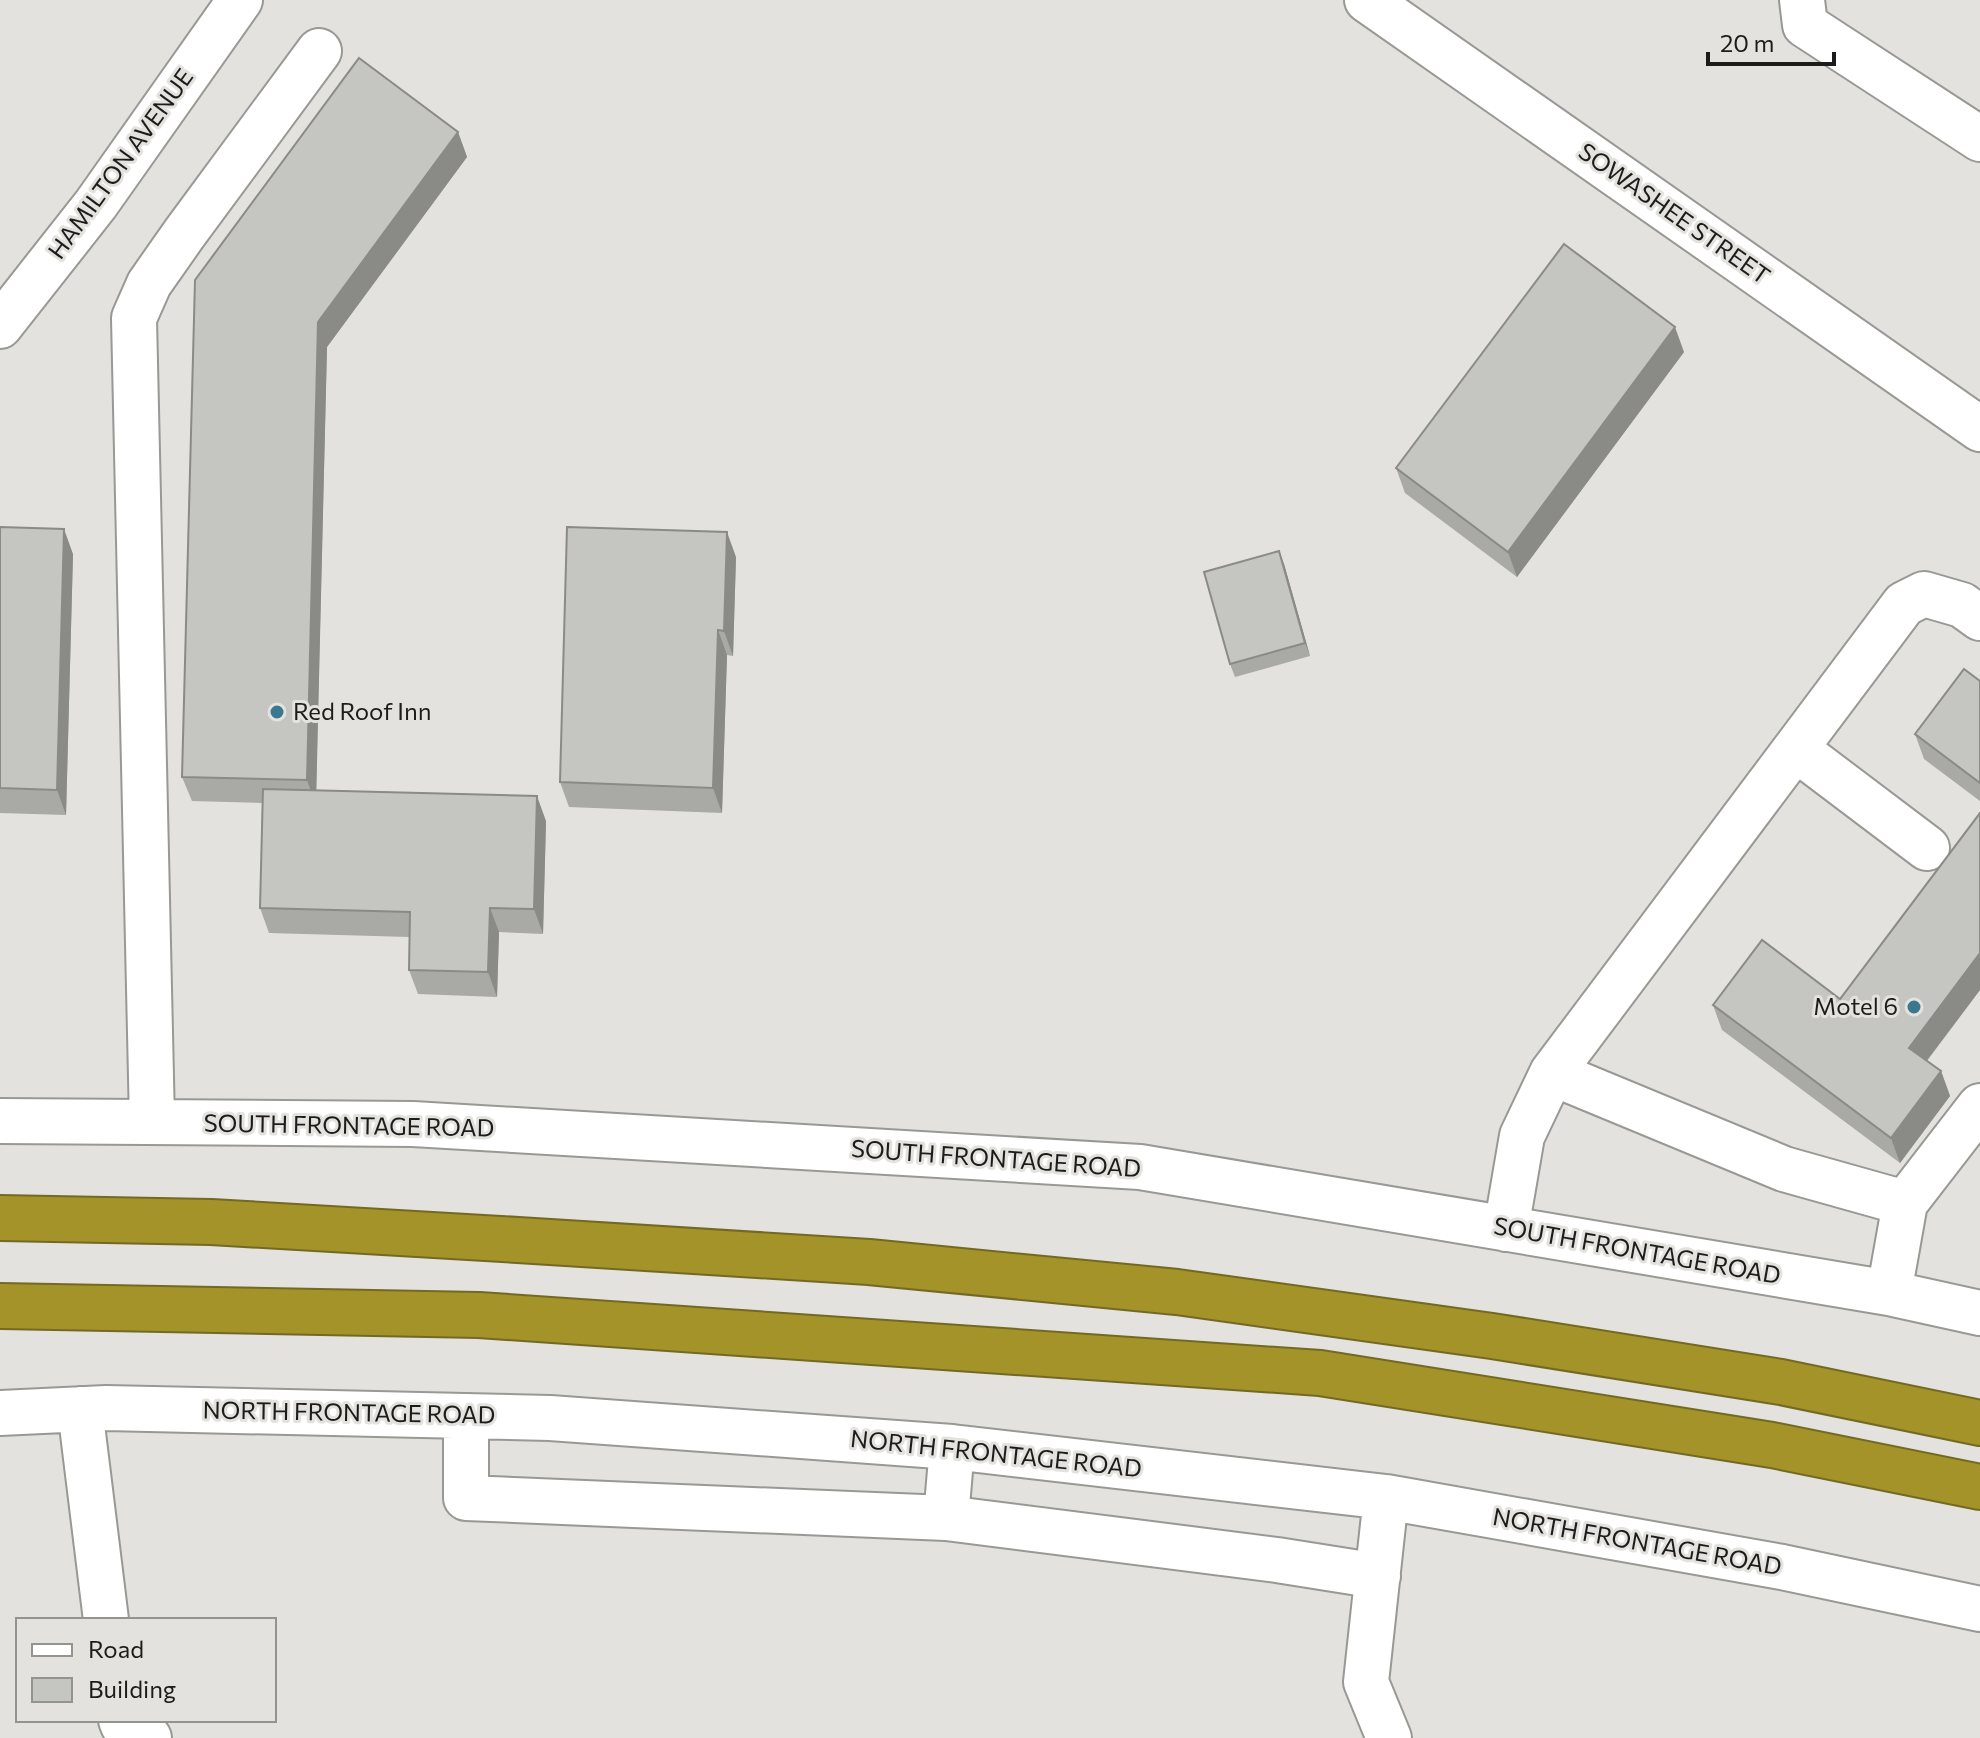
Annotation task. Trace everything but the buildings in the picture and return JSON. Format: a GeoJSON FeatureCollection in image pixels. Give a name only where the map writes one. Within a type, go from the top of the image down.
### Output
{"type":"FeatureCollection","features":[{"type":"Feature","properties":{"kind":"highway"},"geometry":{"type":"LineString","coordinates":[[0,1218],[211,1222],[869,1262],[1177,1292],[1492,1336],[1766,1380],[1980,1423]]}},
{"type":"Feature","properties":{"kind":"highway"},"geometry":{"type":"LineString","coordinates":[[0,1306],[479,1315],[1320,1373],[1772,1445],[1980,1487]]}},
{"type":"Feature","properties":{"kind":"street","name":"HAMILTON AVENUE"},"geometry":{"type":"LineString","coordinates":[[0,326],[96,204],[240,0]]}},
{"type":"Feature","properties":{"kind":"street","name":"SOWASHEE STREET"},"geometry":{"type":"LineString","coordinates":[[1367,0],[1980,429]]}},
{"type":"Feature","properties":{"kind":"street"},"geometry":{"type":"LineString","coordinates":[[1802,0],[1805,25],[1980,139]]}},
{"type":"Feature","properties":{"kind":"street"},"geometry":{"type":"LineString","coordinates":[[152,1122],[134,318],[149,284],[166,259],[319,51]]}},
{"type":"Feature","properties":{"kind":"street"},"geometry":{"type":"LineString","coordinates":[[1506,1229],[1522,1136],[1552,1073],[1904,604],[1924,594],[1962,605],[1980,618]]}},
{"type":"Feature","properties":{"kind":"street"},"geometry":{"type":"LineString","coordinates":[[1796,749],[1927,848]]}},
{"type":"Feature","properties":{"kind":"street"},"geometry":{"type":"LineString","coordinates":[[1552,1073],[1784,1169],[1905,1203]]}},
{"type":"Feature","properties":{"kind":"street"},"geometry":{"type":"LineString","coordinates":[[1889,1293],[1905,1203],[1980,1106]]}},
{"type":"Feature","properties":{"kind":"street","name":"SOUTH FRONTAGE ROAD"},"geometry":{"type":"LineString","coordinates":[[0,1121],[413,1124],[1140,1167],[1889,1293],[1980,1313]]}},
{"type":"Feature","properties":{"kind":"street"},"geometry":{"type":"LineString","coordinates":[[80,1409],[106,1618]]}},
{"type":"Feature","properties":{"kind":"street","name":"NORTH FRONTAGE ROAD"},"geometry":{"type":"LineString","coordinates":[[0,1413],[80,1409],[550,1418],[952,1447],[1386,1497],[1782,1567],[1980,1609]]}},
{"type":"Feature","properties":{"kind":"street"},"geometry":{"type":"LineString","coordinates":[[466,1416],[466,1498],[946,1518],[1277,1560],[1378,1576]]}},
{"type":"Feature","properties":{"kind":"street"},"geometry":{"type":"LineString","coordinates":[[946,1518],[952,1447]]}},
{"type":"Feature","properties":{"kind":"street"},"geometry":{"type":"LineString","coordinates":[[1386,1497],[1366,1682],[1389,1738]]}},
{"type":"Feature","properties":{"kind":"street"},"geometry":{"type":"LineString","coordinates":[[122,1722],[149,1738]]}},
{"type":"Feature","properties":{"kind":"place","name":"Red Roof Inn"},"geometry":{"type":"Point","coordinates":[277,712]}},
{"type":"Feature","properties":{"kind":"place","name":"Motel 6"},"geometry":{"type":"Point","coordinates":[1914,1007]}}]}
